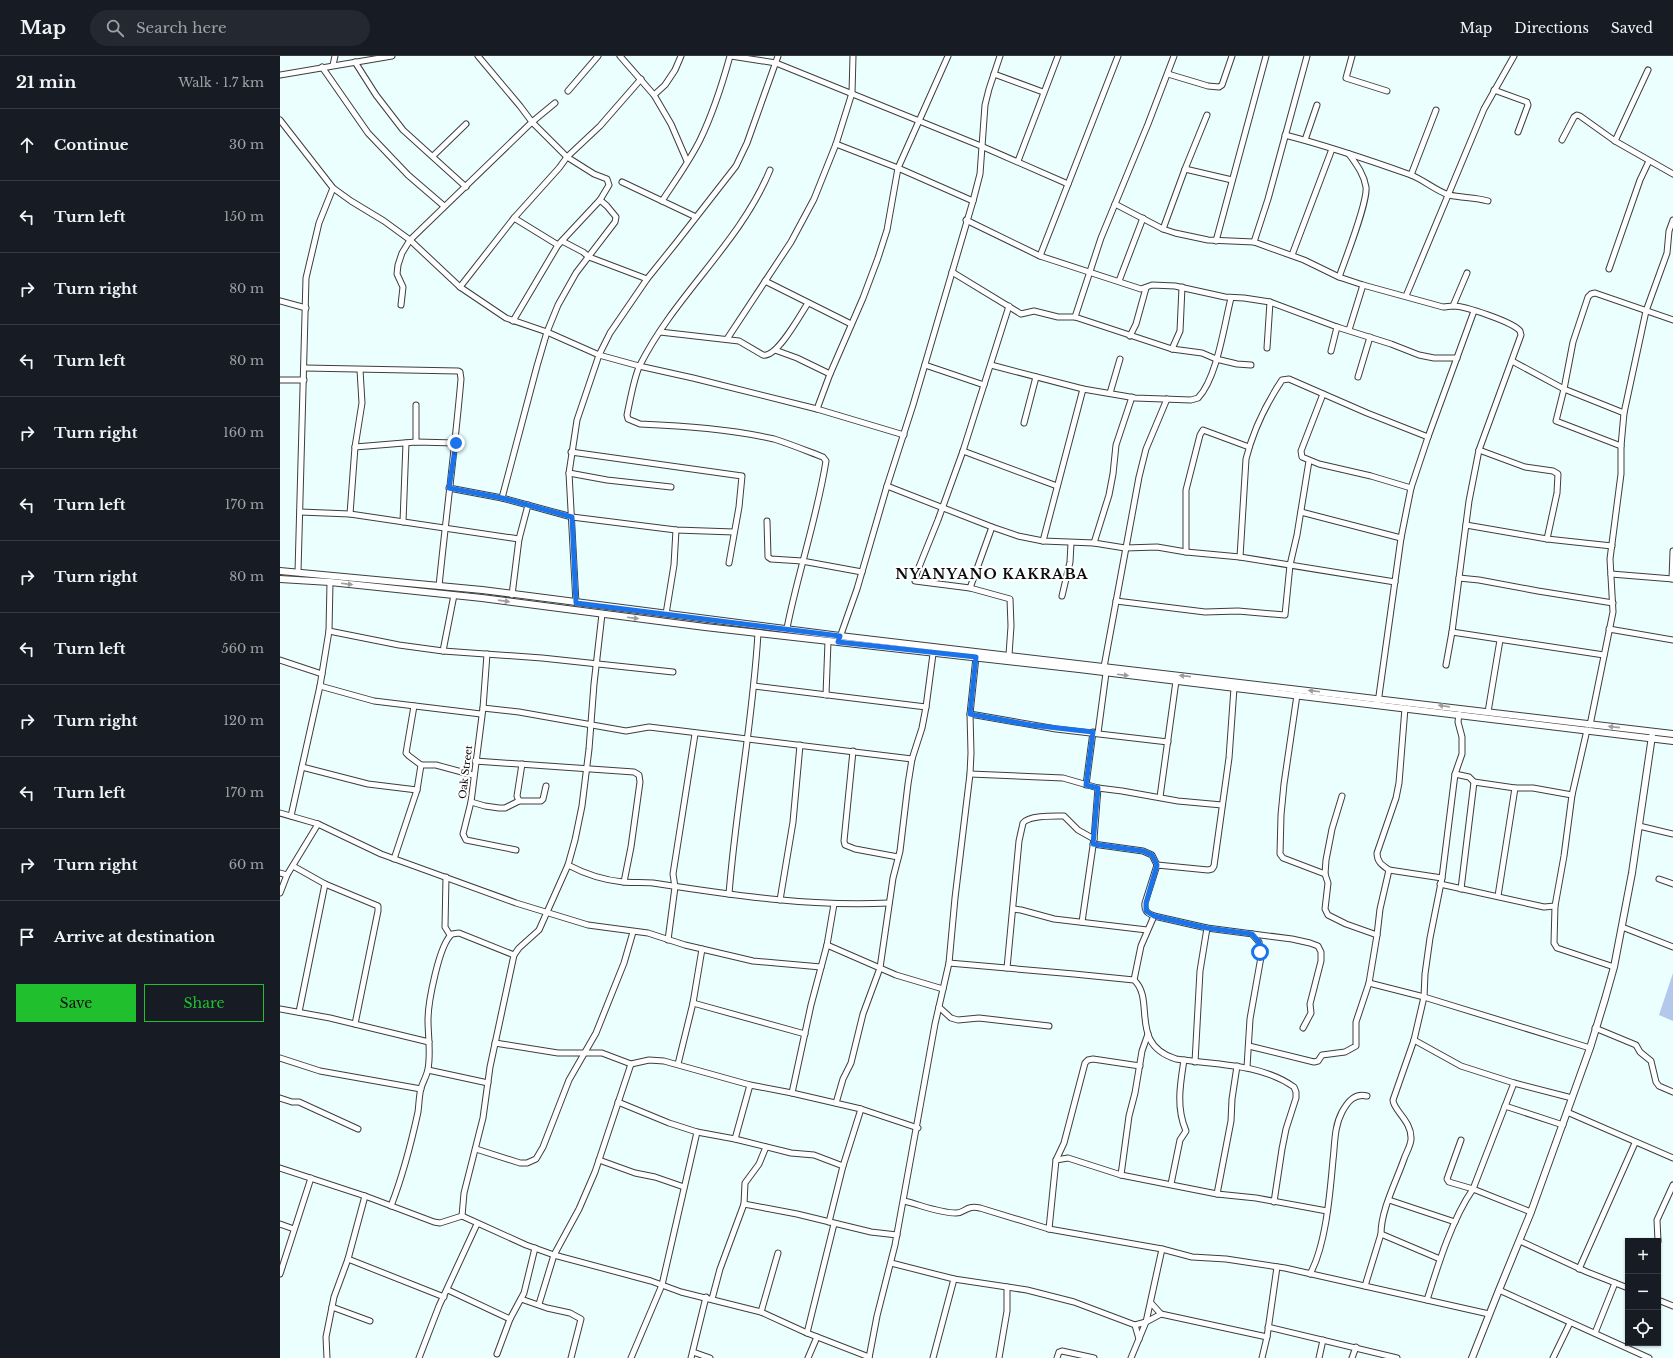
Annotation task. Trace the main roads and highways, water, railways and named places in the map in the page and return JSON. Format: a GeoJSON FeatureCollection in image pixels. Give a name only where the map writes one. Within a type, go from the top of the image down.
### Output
{"type":"FeatureCollection","features":[{"type":"Feature","properties":{"kind":"district","name":"NYANYANO KAKRABA"},"geometry":{"type":"Point","coordinates":[992,574]}}]}
